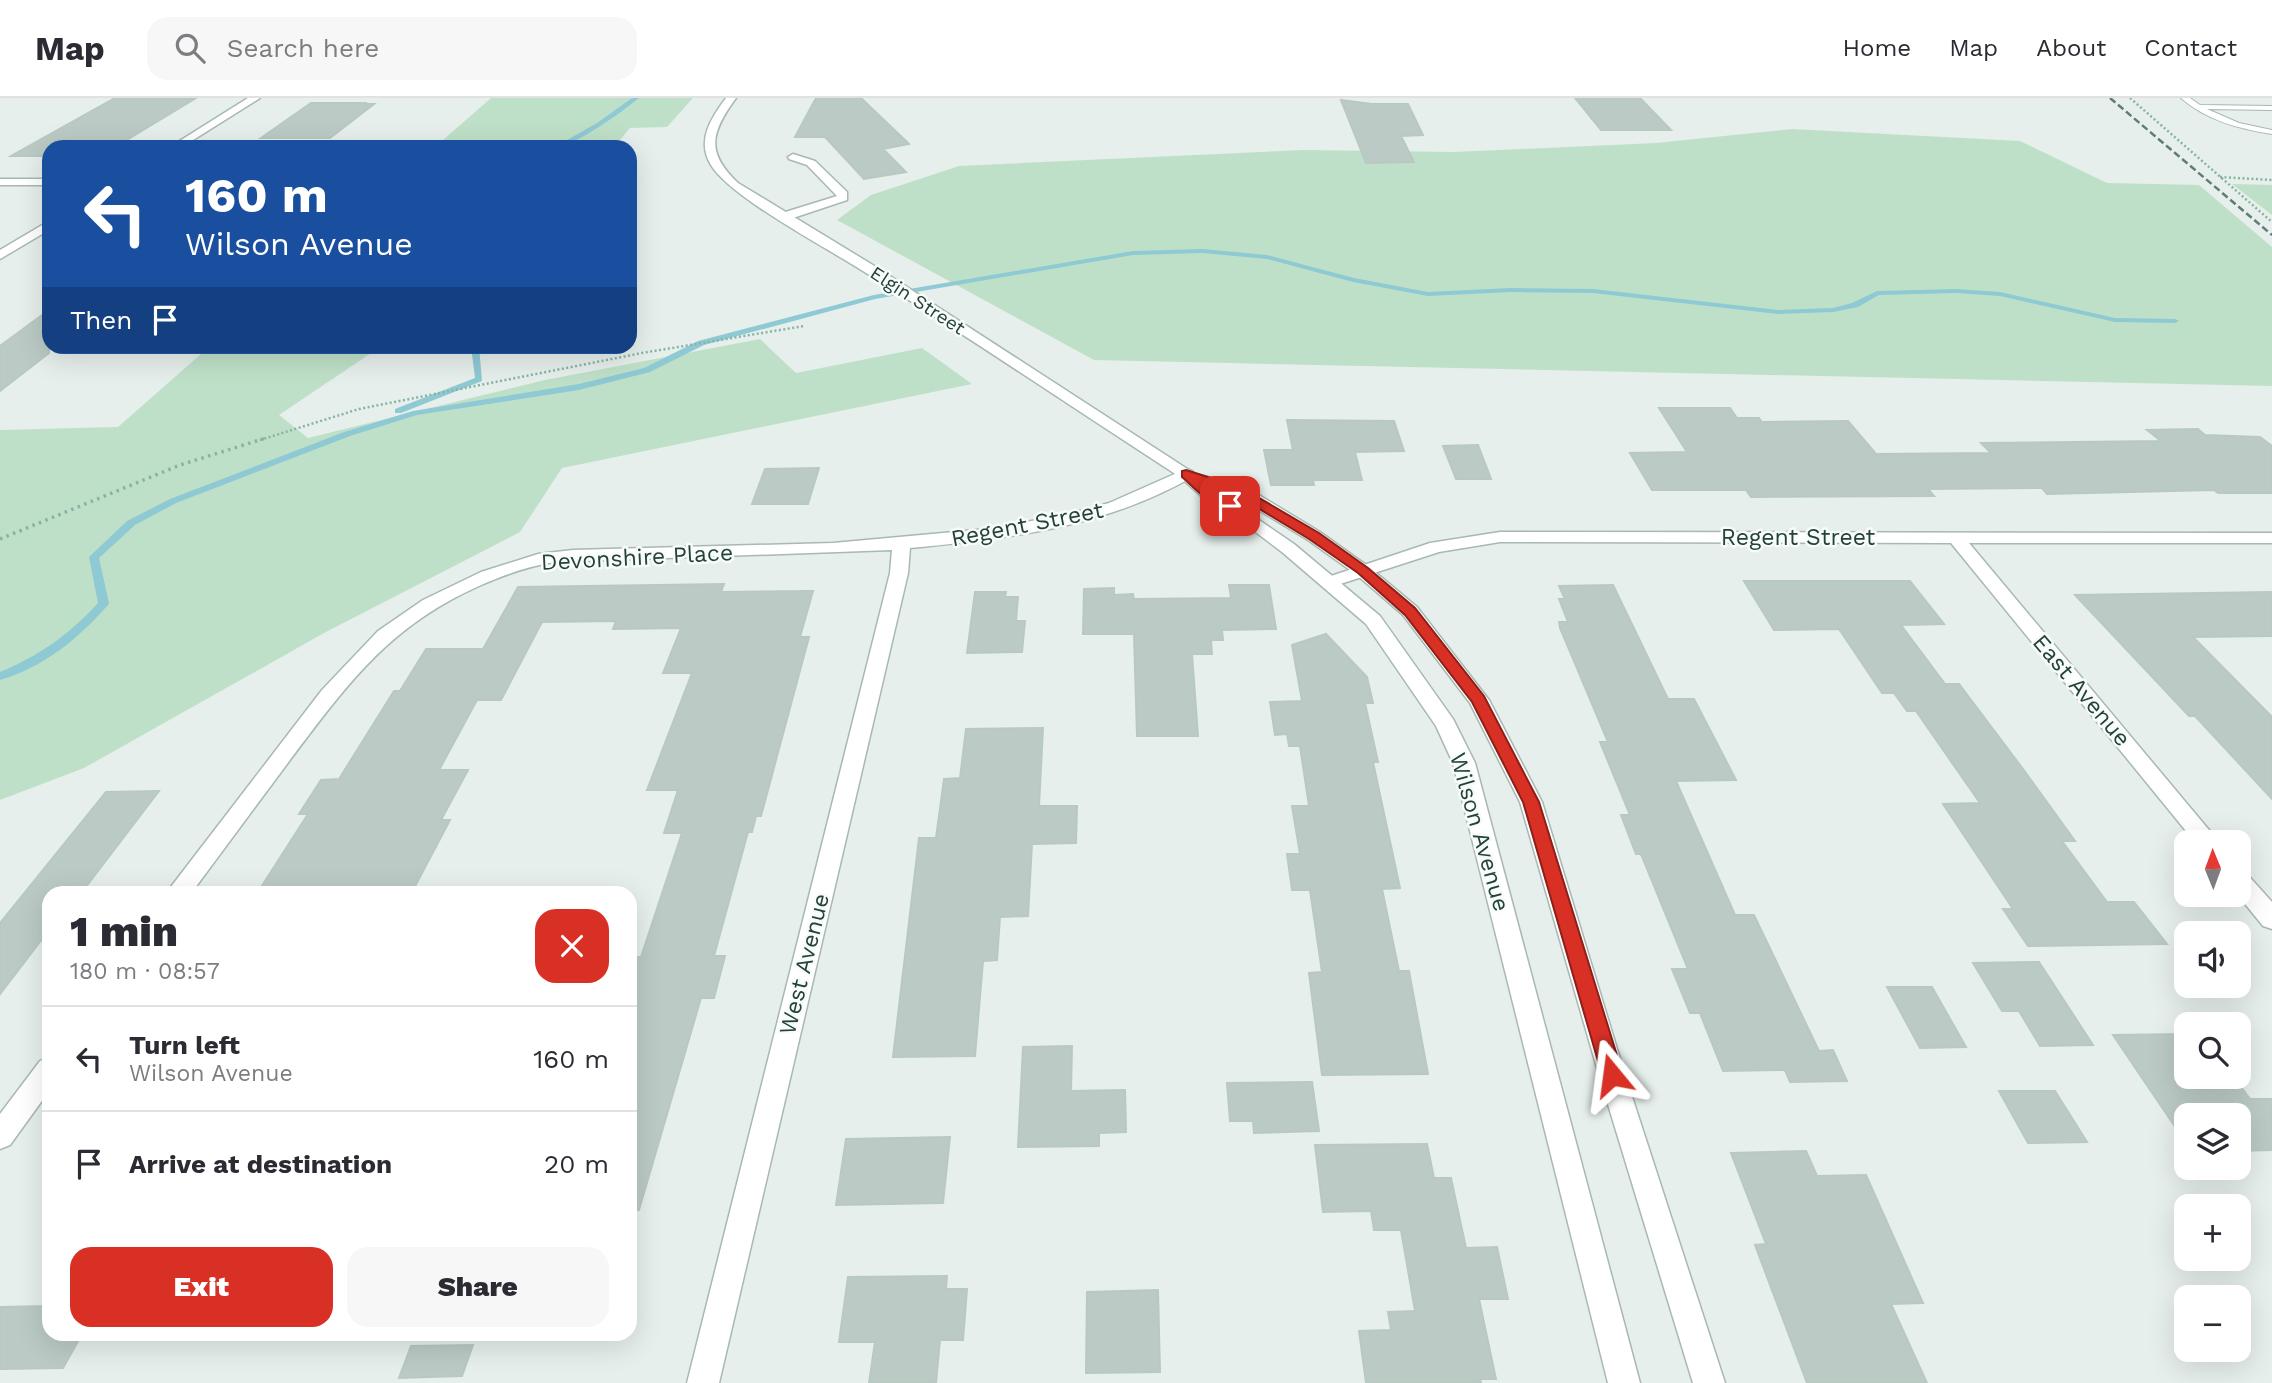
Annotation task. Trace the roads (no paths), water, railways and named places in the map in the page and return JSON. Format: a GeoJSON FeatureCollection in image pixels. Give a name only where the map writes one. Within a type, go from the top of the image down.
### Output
{"type":"FeatureCollection","features":[{"type":"Feature","properties":{"kind":"street"},"geometry":{"type":"LineString","coordinates":[[187,140],[255,98]]}},
{"type":"Feature","properties":{"kind":"street","name":"Elgin Street"},"geometry":{"type":"LineString","coordinates":[[731,98],[715,117],[708,147],[716,169],[744,193],[871,270],[1186,474]]}},
{"type":"Feature","properties":{"kind":"street"},"geometry":{"type":"LineString","coordinates":[[783,217],[843,198],[843,194],[811,163],[793,157]]}},
{"type":"Feature","properties":{"kind":"street"},"geometry":{"type":"LineString","coordinates":[[0,182],[42,182]]}},
{"type":"Feature","properties":{"kind":"street"},"geometry":{"type":"LineString","coordinates":[[0,255],[42,229]]}},
{"type":"Feature","properties":{"kind":"street","name":"Regent Street"},"geometry":{"type":"LineString","coordinates":[[901,544],[1034,528],[1086,517],[1163,489],[1186,474]]}},
{"type":"Feature","properties":{"kind":"street","name":"Wilson Avenue"},"geometry":{"type":"LineString","coordinates":[[1186,474],[1238,490],[1314,536],[1363,570],[1410,611],[1479,700],[1531,802],[1709,1383]]}},
{"type":"Feature","properties":{"kind":"street","name":"Wilson Avenue"},"geometry":{"type":"LineString","coordinates":[[1186,474],[1208,493],[1251,520],[1373,620],[1447,724],[1464,764],[1625,1383]]}},
{"type":"Feature","properties":{"kind":"street","name":"Regent Street"},"geometry":{"type":"LineString","coordinates":[[1331,583],[1436,547],[1500,537],[2272,538]]}},
{"type":"Feature","properties":{"kind":"street","name":"East Avenue"},"geometry":{"type":"LineString","coordinates":[[1956,538],[2198,830]]}},
{"type":"Feature","properties":{"kind":"street","name":"Devonshire Place"},"geometry":{"type":"LineString","coordinates":[[184,886],[335,686],[374,644],[403,620],[438,600],[537,559],[901,544]]}},
{"type":"Feature","properties":{"kind":"street","name":"West Avenue"},"geometry":{"type":"LineString","coordinates":[[703,1383],[899,573],[901,544]]}},
{"type":"Feature","properties":{"kind":"street"},"geometry":{"type":"LineString","coordinates":[[2251,894],[2272,919]]}},
{"type":"Feature","properties":{"kind":"street"},"geometry":{"type":"LineString","coordinates":[[0,1136],[42,1079]]}},
{"type":"Feature","properties":{"kind":"lane"},"geometry":{"type":"LineString","coordinates":[[2185,98],[2221,121],[2243,128],[2272,132]]}},
{"type":"Feature","properties":{"kind":"lane"},"geometry":{"type":"LineString","coordinates":[[2196,107],[2272,108]]}},
{"type":"Feature","properties":{"kind":"waterway"},"geometry":{"type":"LineString","coordinates":[[570,140],[636,98]]}},
{"type":"Feature","properties":{"kind":"waterway"},"geometry":{"type":"LineString","coordinates":[[0,676],[57,647],[81,628],[104,603],[94,557],[131,523],[173,501],[347,434],[416,413],[579,387],[647,370],[701,343],[874,297],[1133,253],[1203,251],[1267,257],[1353,280],[1428,294],[1511,290],[1593,291],[1778,312],[1833,310],[1855,305],[1877,293],[1956,291],[2000,294],[2115,320],[2175,321]]}},
{"type":"Feature","properties":{"kind":"waterway"},"geometry":{"type":"LineString","coordinates":[[398,411],[479,379],[476,354]]}},
{"type":"Feature","properties":{"kind":"railway"},"geometry":{"type":"LineString","coordinates":[[2110,98],[2272,235]]}}]}
